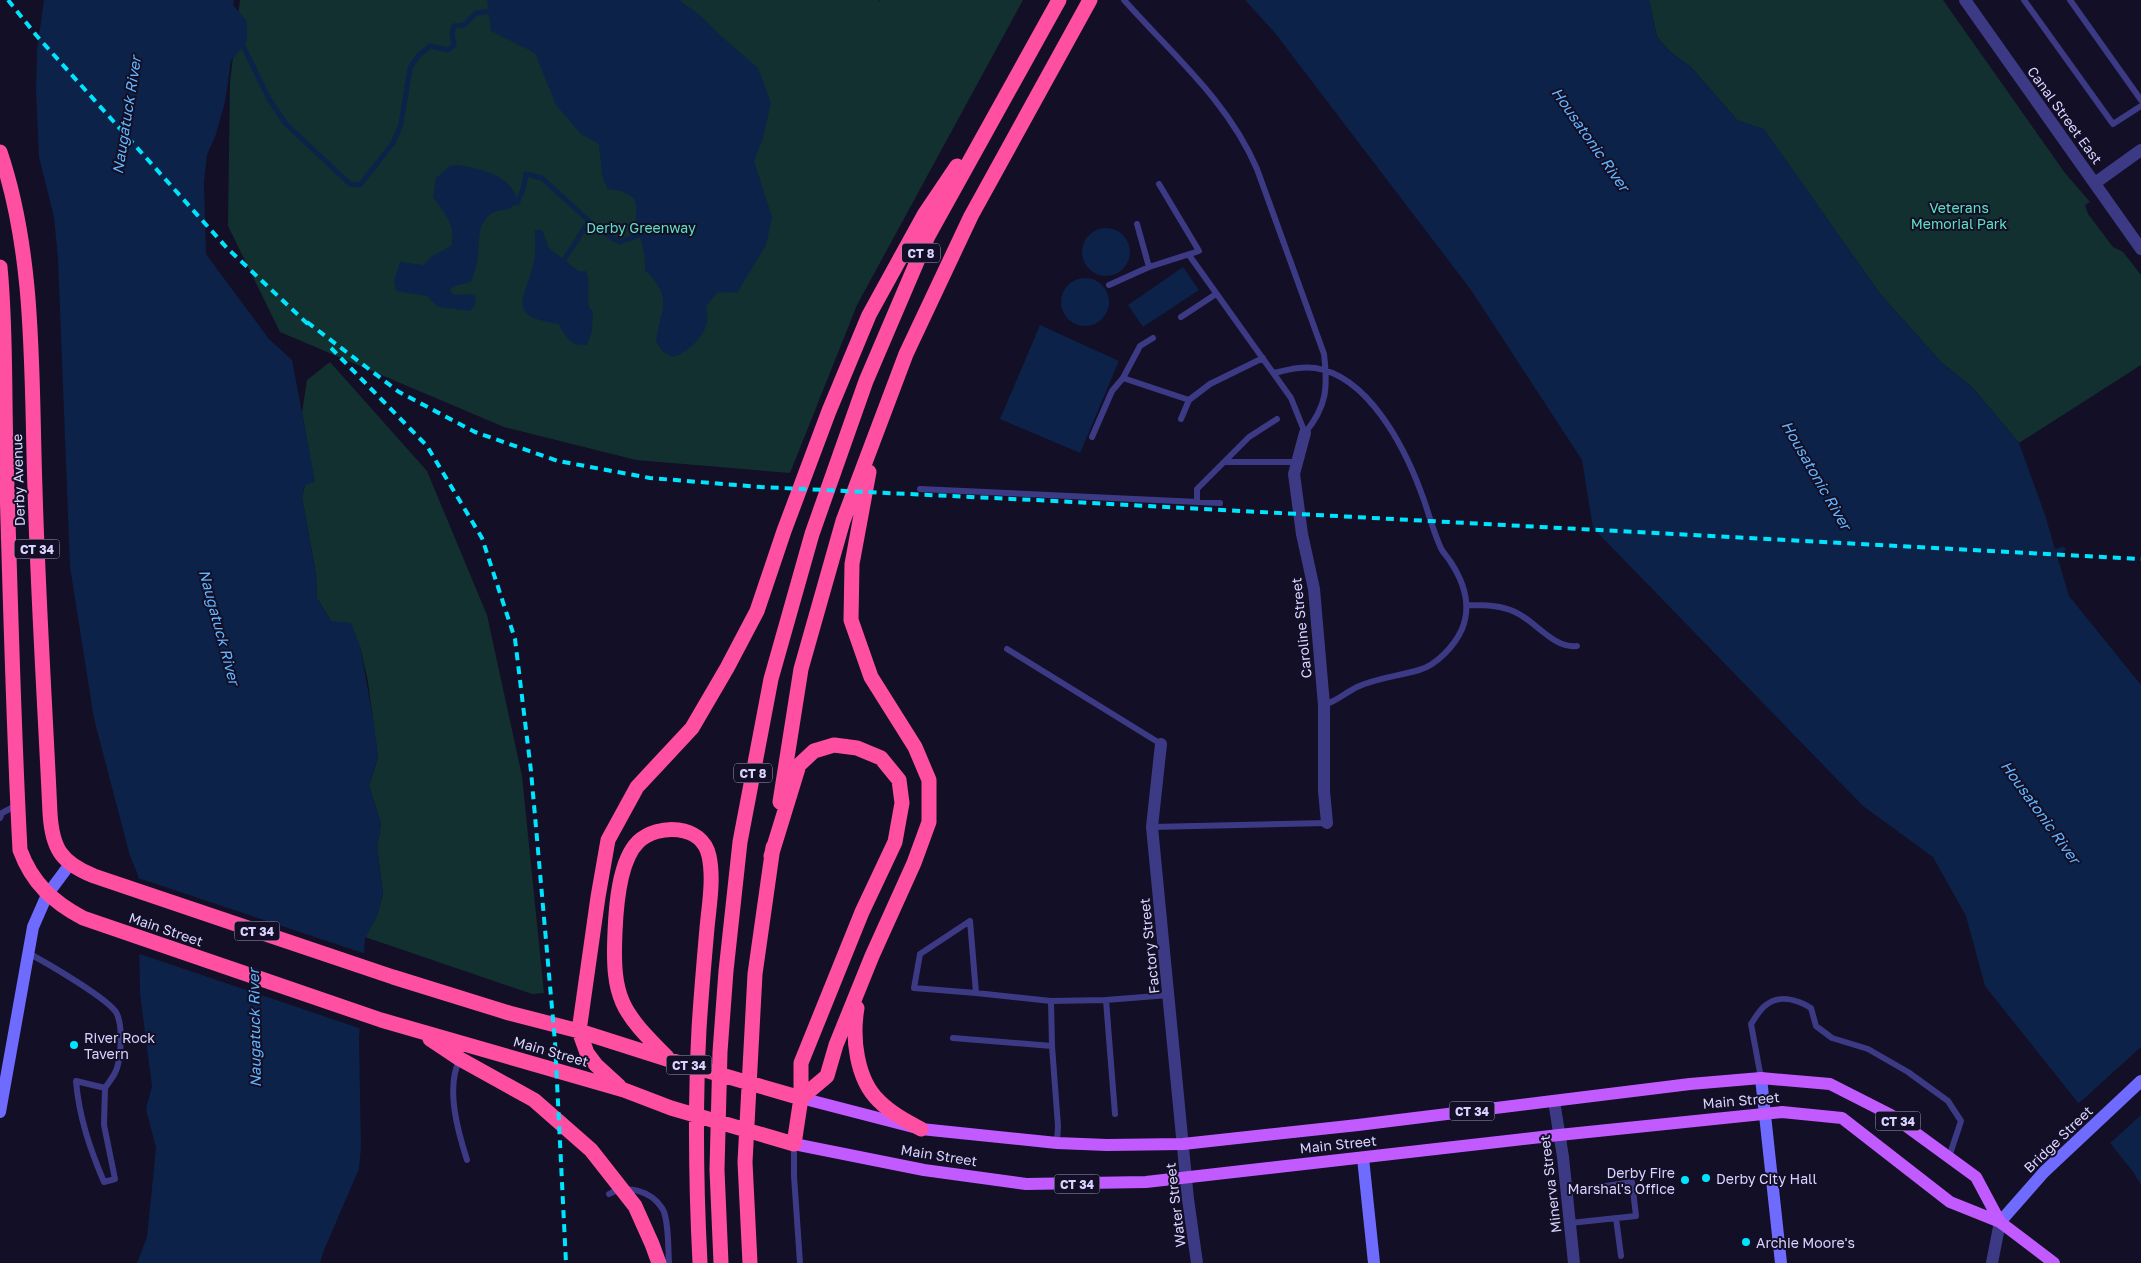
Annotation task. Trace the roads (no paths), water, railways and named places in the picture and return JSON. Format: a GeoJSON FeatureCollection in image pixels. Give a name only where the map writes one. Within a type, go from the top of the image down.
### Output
{"type":"FeatureCollection","features":[{"type":"Feature","properties":{"kind":"highway","name":"CT 8"},"geometry":{"type":"LineString","coordinates":[[721,1263],[717,1170],[720,1052],[726,971],[742,832],[771,679],[812,534],[866,381],[928,236],[1060,0]]}},
{"type":"Feature","properties":{"kind":"highway","name":"CT 8"},"geometry":{"type":"LineString","coordinates":[[750,1263],[745,1162],[755,974],[771,856],[801,670],[843,521],[906,354],[967,225],[1090,0]]}},
{"type":"Feature","properties":{"kind":"highway"},"geometry":{"type":"LineString","coordinates":[[624,1090],[596,1065],[573,1030],[608,840],[637,787],[692,728],[727,668],[756,611],[829,411],[869,315],[924,215],[1008,93]]}},
{"type":"Feature","properties":{"kind":"highway","name":"Derby Avenue"},"geometry":{"type":"LineString","coordinates":[[0,152],[22,235],[29,336],[38,607],[52,835],[59,851],[70,864],[104,880]]}},
{"type":"Feature","properties":{"kind":"highway","name":"Derby Avenue"},"geometry":{"type":"LineString","coordinates":[[0,267],[4,304],[11,608],[20,850],[31,875],[47,895]]}},
{"type":"Feature","properties":{"kind":"highway"},"geometry":{"type":"LineString","coordinates":[[4,337],[29,336]]}},
{"type":"Feature","properties":{"kind":"highway"},"geometry":{"type":"LineString","coordinates":[[801,1098],[827,1076],[836,1045],[929,822],[929,780],[915,747],[870,678],[851,620],[852,564],[877,432]]}},
{"type":"Feature","properties":{"kind":"highway"},"geometry":{"type":"LineString","coordinates":[[11,608],[38,607]]}},
{"type":"Feature","properties":{"kind":"highway"},"geometry":{"type":"LineString","coordinates":[[771,856],[799,765],[814,751],[834,745],[857,748],[881,758],[899,780],[902,803],[895,842],[862,912],[801,1063],[801,1098],[794,1144]]}},
{"type":"Feature","properties":{"kind":"highway"},"geometry":{"type":"LineString","coordinates":[[670,1060],[639,1029],[627,1013],[618,992],[614,971],[616,915],[630,851],[648,835],[659,830],[673,829],[685,832],[703,844],[709,856],[710,901],[699,1029],[696,1128],[700,1263]]}},
{"type":"Feature","properties":{"kind":"highway","name":"Main Street"},"geometry":{"type":"LineString","coordinates":[[104,880],[380,972],[534,1020],[801,1098]]}},
{"type":"Feature","properties":{"kind":"highway","name":"Main Street"},"geometry":{"type":"LineString","coordinates":[[47,895],[83,918],[381,1020],[539,1064],[624,1090],[672,1108],[794,1144]]}},
{"type":"Feature","properties":{"kind":"highway"},"geometry":{"type":"LineString","coordinates":[[860,987],[856,1011],[856,1035],[861,1070],[867,1085],[877,1100],[893,1113],[921,1129]]}},
{"type":"Feature","properties":{"kind":"highway"},"geometry":{"type":"LineString","coordinates":[[418,1031],[460,1059],[534,1100],[591,1150],[635,1206],[659,1263]]}},
{"type":"Feature","properties":{"kind":"main road"},"geometry":{"type":"LineString","coordinates":[[0,1112],[2,1087],[34,923],[47,895],[70,864]]}},
{"type":"Feature","properties":{"kind":"main road"},"geometry":{"type":"LineString","coordinates":[[1761,1078],[1781,1263]]}},
{"type":"Feature","properties":{"kind":"main road","name":"Main Street"},"geometry":{"type":"LineString","coordinates":[[801,1098],[921,1129],[1057,1143],[1107,1145],[1183,1144],[1690,1084],[1761,1078],[1830,1084],[1891,1115],[1976,1177],[2000,1222]]}},
{"type":"Feature","properties":{"kind":"main road","name":"Bridge Street"},"geometry":{"type":"LineString","coordinates":[[2000,1222],[2054,1163],[2141,1081]]}},
{"type":"Feature","properties":{"kind":"main road","name":"Main Street"},"geometry":{"type":"LineString","coordinates":[[794,1144],[924,1170],[1026,1184],[1146,1182],[1559,1135],[1782,1112],[1842,1118],[1950,1202],[2000,1222]]}},
{"type":"Feature","properties":{"kind":"main road"},"geometry":{"type":"LineString","coordinates":[[1363,1158],[1374,1263]]}},
{"type":"Feature","properties":{"kind":"main road","name":"CT 34"},"geometry":{"type":"LineString","coordinates":[[2000,1222],[2054,1263]]}},
{"type":"Feature","properties":{"kind":"street","name":"Canal Street East"},"geometry":{"type":"LineString","coordinates":[[1965,0],[2141,248]]}},
{"type":"Feature","properties":{"kind":"street"},"geometry":{"type":"LineString","coordinates":[[2095,183],[2141,150]]}},
{"type":"Feature","properties":{"kind":"street","name":"Caroline Street"},"geometry":{"type":"LineString","coordinates":[[1305,433],[1296,462],[1295,486],[1302,534],[1314,589],[1324,705],[1326,823]]}},
{"type":"Feature","properties":{"kind":"street","name":"Factory Street"},"geometry":{"type":"LineString","coordinates":[[1161,744],[1152,827],[1183,1144]]}},
{"type":"Feature","properties":{"kind":"street","name":"Minerva Street"},"geometry":{"type":"LineString","coordinates":[[1554,1101],[1574,1263]]}},
{"type":"Feature","properties":{"kind":"street","name":"Water Street"},"geometry":{"type":"LineString","coordinates":[[1183,1144],[1197,1263]]}},
{"type":"Feature","properties":{"kind":"street"},"geometry":{"type":"LineString","coordinates":[[1992,1263],[2000,1222]]}},
{"type":"Feature","properties":{"kind":"lane"},"geometry":{"type":"LineString","coordinates":[[1124,0],[1210,92],[1248,148],[1319,338],[1326,370],[1326,385],[1318,416],[1305,433]]}},
{"type":"Feature","properties":{"kind":"lane"},"geometry":{"type":"LineString","coordinates":[[2024,0],[2113,124],[2141,106]]}},
{"type":"Feature","properties":{"kind":"lane"},"geometry":{"type":"LineString","coordinates":[[2070,0],[2141,100]]}},
{"type":"Feature","properties":{"kind":"lane"},"geometry":{"type":"LineString","coordinates":[[1109,285],[1149,267],[1199,251],[1159,184]]}},
{"type":"Feature","properties":{"kind":"lane"},"geometry":{"type":"LineString","coordinates":[[1137,224],[1149,267]]}},
{"type":"Feature","properties":{"kind":"lane"},"geometry":{"type":"LineString","coordinates":[[1189,255],[1291,398],[1305,433]]}},
{"type":"Feature","properties":{"kind":"lane"},"geometry":{"type":"LineString","coordinates":[[1181,317],[1216,294]]}},
{"type":"Feature","properties":{"kind":"lane"},"geometry":{"type":"LineString","coordinates":[[1092,437],[1112,391],[1122,378],[1140,346],[1153,338]]}},
{"type":"Feature","properties":{"kind":"lane"},"geometry":{"type":"LineString","coordinates":[[1181,418],[1188,400],[1210,384],[1263,358]]}},
{"type":"Feature","properties":{"kind":"lane"},"geometry":{"type":"LineString","coordinates":[[1274,373],[1300,367],[1326,370],[1350,382],[1371,402],[1401,446],[1421,491],[1440,548],[1451,563],[1464,587],[1468,605],[1461,630],[1448,650],[1434,661],[1421,670],[1357,687],[1336,701],[1324,705]]}},
{"type":"Feature","properties":{"kind":"lane"},"geometry":{"type":"LineString","coordinates":[[1122,378],[1188,400]]}},
{"type":"Feature","properties":{"kind":"lane"},"geometry":{"type":"LineString","coordinates":[[1197,502],[1197,489],[1248,437],[1277,419]]}},
{"type":"Feature","properties":{"kind":"lane"},"geometry":{"type":"LineString","coordinates":[[1224,462],[1296,462]]}},
{"type":"Feature","properties":{"kind":"lane"},"geometry":{"type":"LineString","coordinates":[[920,489],[1220,503]]}},
{"type":"Feature","properties":{"kind":"lane"},"geometry":{"type":"LineString","coordinates":[[1468,605],[1487,605],[1508,609],[1531,622],[1562,645],[1577,646]]}},
{"type":"Feature","properties":{"kind":"lane"},"geometry":{"type":"LineString","coordinates":[[1007,649],[1161,744]]}},
{"type":"Feature","properties":{"kind":"lane"},"geometry":{"type":"LineString","coordinates":[[0,818],[2,813],[19,805]]}},
{"type":"Feature","properties":{"kind":"lane"},"geometry":{"type":"LineString","coordinates":[[1152,827],[1326,823]]}},
{"type":"Feature","properties":{"kind":"lane"},"geometry":{"type":"LineString","coordinates":[[976,993],[970,921],[920,954],[914,988],[1051,1001],[1169,996]]}},
{"type":"Feature","properties":{"kind":"lane"},"geometry":{"type":"LineString","coordinates":[[28,952],[108,1003],[117,1014],[120,1027],[117,1070],[105,1088],[104,1125],[115,1179],[104,1182],[87,1138],[78,1101],[76,1081],[105,1088]]}},
{"type":"Feature","properties":{"kind":"lane"},"geometry":{"type":"LineString","coordinates":[[1761,1078],[1751,1024],[1766,1005],[1780,999],[1798,1000],[1811,1008],[1816,1026],[1832,1038],[1868,1049],[1908,1072],[1948,1102],[1961,1121],[1949,1158]]}},
{"type":"Feature","properties":{"kind":"lane"},"geometry":{"type":"LineString","coordinates":[[1106,1000],[1115,1114]]}},
{"type":"Feature","properties":{"kind":"lane"},"geometry":{"type":"LineString","coordinates":[[1051,1001],[1052,1046],[1058,1126],[1057,1143]]}},
{"type":"Feature","properties":{"kind":"lane"},"geometry":{"type":"LineString","coordinates":[[953,1038],[1052,1046]]}},
{"type":"Feature","properties":{"kind":"lane"},"geometry":{"type":"LineString","coordinates":[[460,1059],[455,1069],[452,1086],[460,1140],[467,1160]]}},
{"type":"Feature","properties":{"kind":"lane"},"geometry":{"type":"LineString","coordinates":[[794,1144],[794,1182],[800,1263]]}},
{"type":"Feature","properties":{"kind":"lane"},"geometry":{"type":"LineString","coordinates":[[1566,1192],[1632,1182],[1636,1216],[1570,1223]]}},
{"type":"Feature","properties":{"kind":"lane"},"geometry":{"type":"LineString","coordinates":[[609,1194],[615,1190],[637,1190],[652,1198],[662,1209],[669,1263]]}},
{"type":"Feature","properties":{"kind":"lane"},"geometry":{"type":"LineString","coordinates":[[1616,1218],[1621,1256]]}},
{"type":"Feature","properties":{"kind":"water","name":"Naugatuck River"},"geometry":{"type":"Polygon","coordinates":[[[44,0],[234,0],[233,5],[247,21],[247,41],[231,61],[225,102],[216,134],[207,155],[204,182],[206,254],[269,339],[292,360],[315,481],[305,485],[302,497],[316,575],[317,598],[331,621],[351,623],[360,646],[378,757],[369,786],[381,824],[377,848],[383,893],[377,916],[365,938],[359,1039],[361,1147],[359,1169],[320,1263],[137,1263],[147,1237],[156,1148],[146,1109],[152,1086],[140,994],[138,875],[130,856],[94,719],[70,567],[58,258],[54,217],[39,157],[36,91],[37,50],[44,0]]]}},
{"type":"Feature","properties":{"kind":"water"},"geometry":{"type":"Polygon","coordinates":[[[487,0],[679,0],[701,16],[758,68],[771,103],[763,138],[754,161],[772,217],[766,245],[737,293],[718,292],[706,306],[707,323],[705,329],[694,344],[684,352],[673,357],[662,351],[656,341],[663,296],[654,280],[645,270],[634,198],[621,191],[608,189],[602,176],[599,144],[581,134],[556,105],[535,53],[491,31],[487,0]]]}},
{"type":"Feature","properties":{"kind":"water","name":"Housatonic River"},"geometry":{"type":"Polygon","coordinates":[[[1245,0],[1649,0],[1657,37],[1670,52],[1691,67],[1737,120],[1764,129],[1881,295],[1941,362],[1973,388],[2019,443],[2045,515],[2069,596],[2141,685],[2141,1185],[2134,1173],[1985,986],[1966,916],[1933,857],[1863,806],[1593,528],[1582,460],[1471,290],[1275,33],[1245,0]]]}},
{"type":"Feature","properties":{"kind":"water"},"geometry":{"type":"Polygon","coordinates":[[[457,165],[485,171],[503,180],[515,194],[517,203],[510,208],[492,213],[483,222],[478,259],[471,282],[450,289],[452,294],[476,296],[475,305],[470,311],[438,307],[427,296],[396,291],[394,280],[400,262],[424,265],[432,256],[451,246],[451,225],[433,197],[436,178],[450,166],[457,165]]]}},
{"type":"Feature","properties":{"kind":"water"},"geometry":{"type":"Polygon","coordinates":[[[1106,228],[1115,230],[1123,235],[1128,243],[1130,252],[1128,261],[1123,269],[1115,274],[1106,276],[1097,274],[1089,269],[1084,261],[1082,252],[1084,243],[1089,235],[1097,230],[1106,228]]]}},
{"type":"Feature","properties":{"kind":"water"},"geometry":{"type":"Polygon","coordinates":[[[535,230],[542,230],[549,248],[578,271],[586,271],[588,277],[588,299],[590,309],[593,311],[592,331],[587,345],[572,342],[558,324],[530,316],[524,310],[522,303],[535,257],[535,230]]]}},
{"type":"Feature","properties":{"kind":"water"},"geometry":{"type":"Polygon","coordinates":[[[1183,267],[1199,290],[1143,327],[1128,305],[1183,267]]]}},
{"type":"Feature","properties":{"kind":"water"},"geometry":{"type":"Polygon","coordinates":[[[1085,278],[1094,280],[1102,285],[1107,293],[1109,302],[1107,311],[1102,319],[1094,324],[1085,326],[1076,324],[1068,319],[1063,311],[1061,302],[1063,293],[1068,285],[1076,280],[1085,278]]]}},
{"type":"Feature","properties":{"kind":"water"},"geometry":{"type":"Polygon","coordinates":[[[1040,325],[1119,361],[1080,453],[1000,419],[1040,325]]]}},
{"type":"Feature","properties":{"kind":"waterway"},"geometry":{"type":"LineString","coordinates":[[238,42],[243,46],[269,99],[286,124],[350,184],[360,185],[393,143],[401,124],[410,68],[418,56],[430,46],[448,50],[454,45],[452,33],[454,26],[464,25],[476,13],[494,11]]}},
{"type":"Feature","properties":{"kind":"waterway"},"geometry":{"type":"LineString","coordinates":[[517,203],[523,190],[526,174],[542,178],[599,230],[620,242],[647,232]]}},
{"type":"Feature","properties":{"kind":"waterway"},"geometry":{"type":"LineString","coordinates":[[564,260],[589,221]]}},
{"type":"Feature","properties":{"kind":"waterway"},"geometry":{"type":"LineString","coordinates":[[2051,553],[2063,549]]}},
{"type":"Feature","properties":{"kind":"railway"},"geometry":{"type":"LineString","coordinates":[[8,0],[36,35],[227,248],[312,328]]}},
{"type":"Feature","properties":{"kind":"railway"},"geometry":{"type":"LineString","coordinates":[[307,322],[399,392],[475,432],[558,461],[650,478],[761,487],[2141,559]]}},
{"type":"Feature","properties":{"kind":"railway"},"geometry":{"type":"LineString","coordinates":[[331,348],[427,446],[482,538],[515,639],[531,771],[555,1042],[566,1263]]}},
{"type":"Feature","properties":{"kind":"place","name":"River Rock Tavern"},"geometry":{"type":"Point","coordinates":[74,1045]}},
{"type":"Feature","properties":{"kind":"place","name":"Derby City Hall"},"geometry":{"type":"Point","coordinates":[1706,1178]}},
{"type":"Feature","properties":{"kind":"place","name":"Derby Fire Marshal's Office"},"geometry":{"type":"Point","coordinates":[1685,1180]}},
{"type":"Feature","properties":{"kind":"place","name":"Archie Moore's"},"geometry":{"type":"Point","coordinates":[1746,1242]}},
{"type":"Feature","properties":{"kind":"park label","name":"Veterans Memorial Park"},"geometry":{"type":"Point","coordinates":[1959,216]}},
{"type":"Feature","properties":{"kind":"park label","name":"Derby Greenway"},"geometry":{"type":"Point","coordinates":[641,227]}}]}
